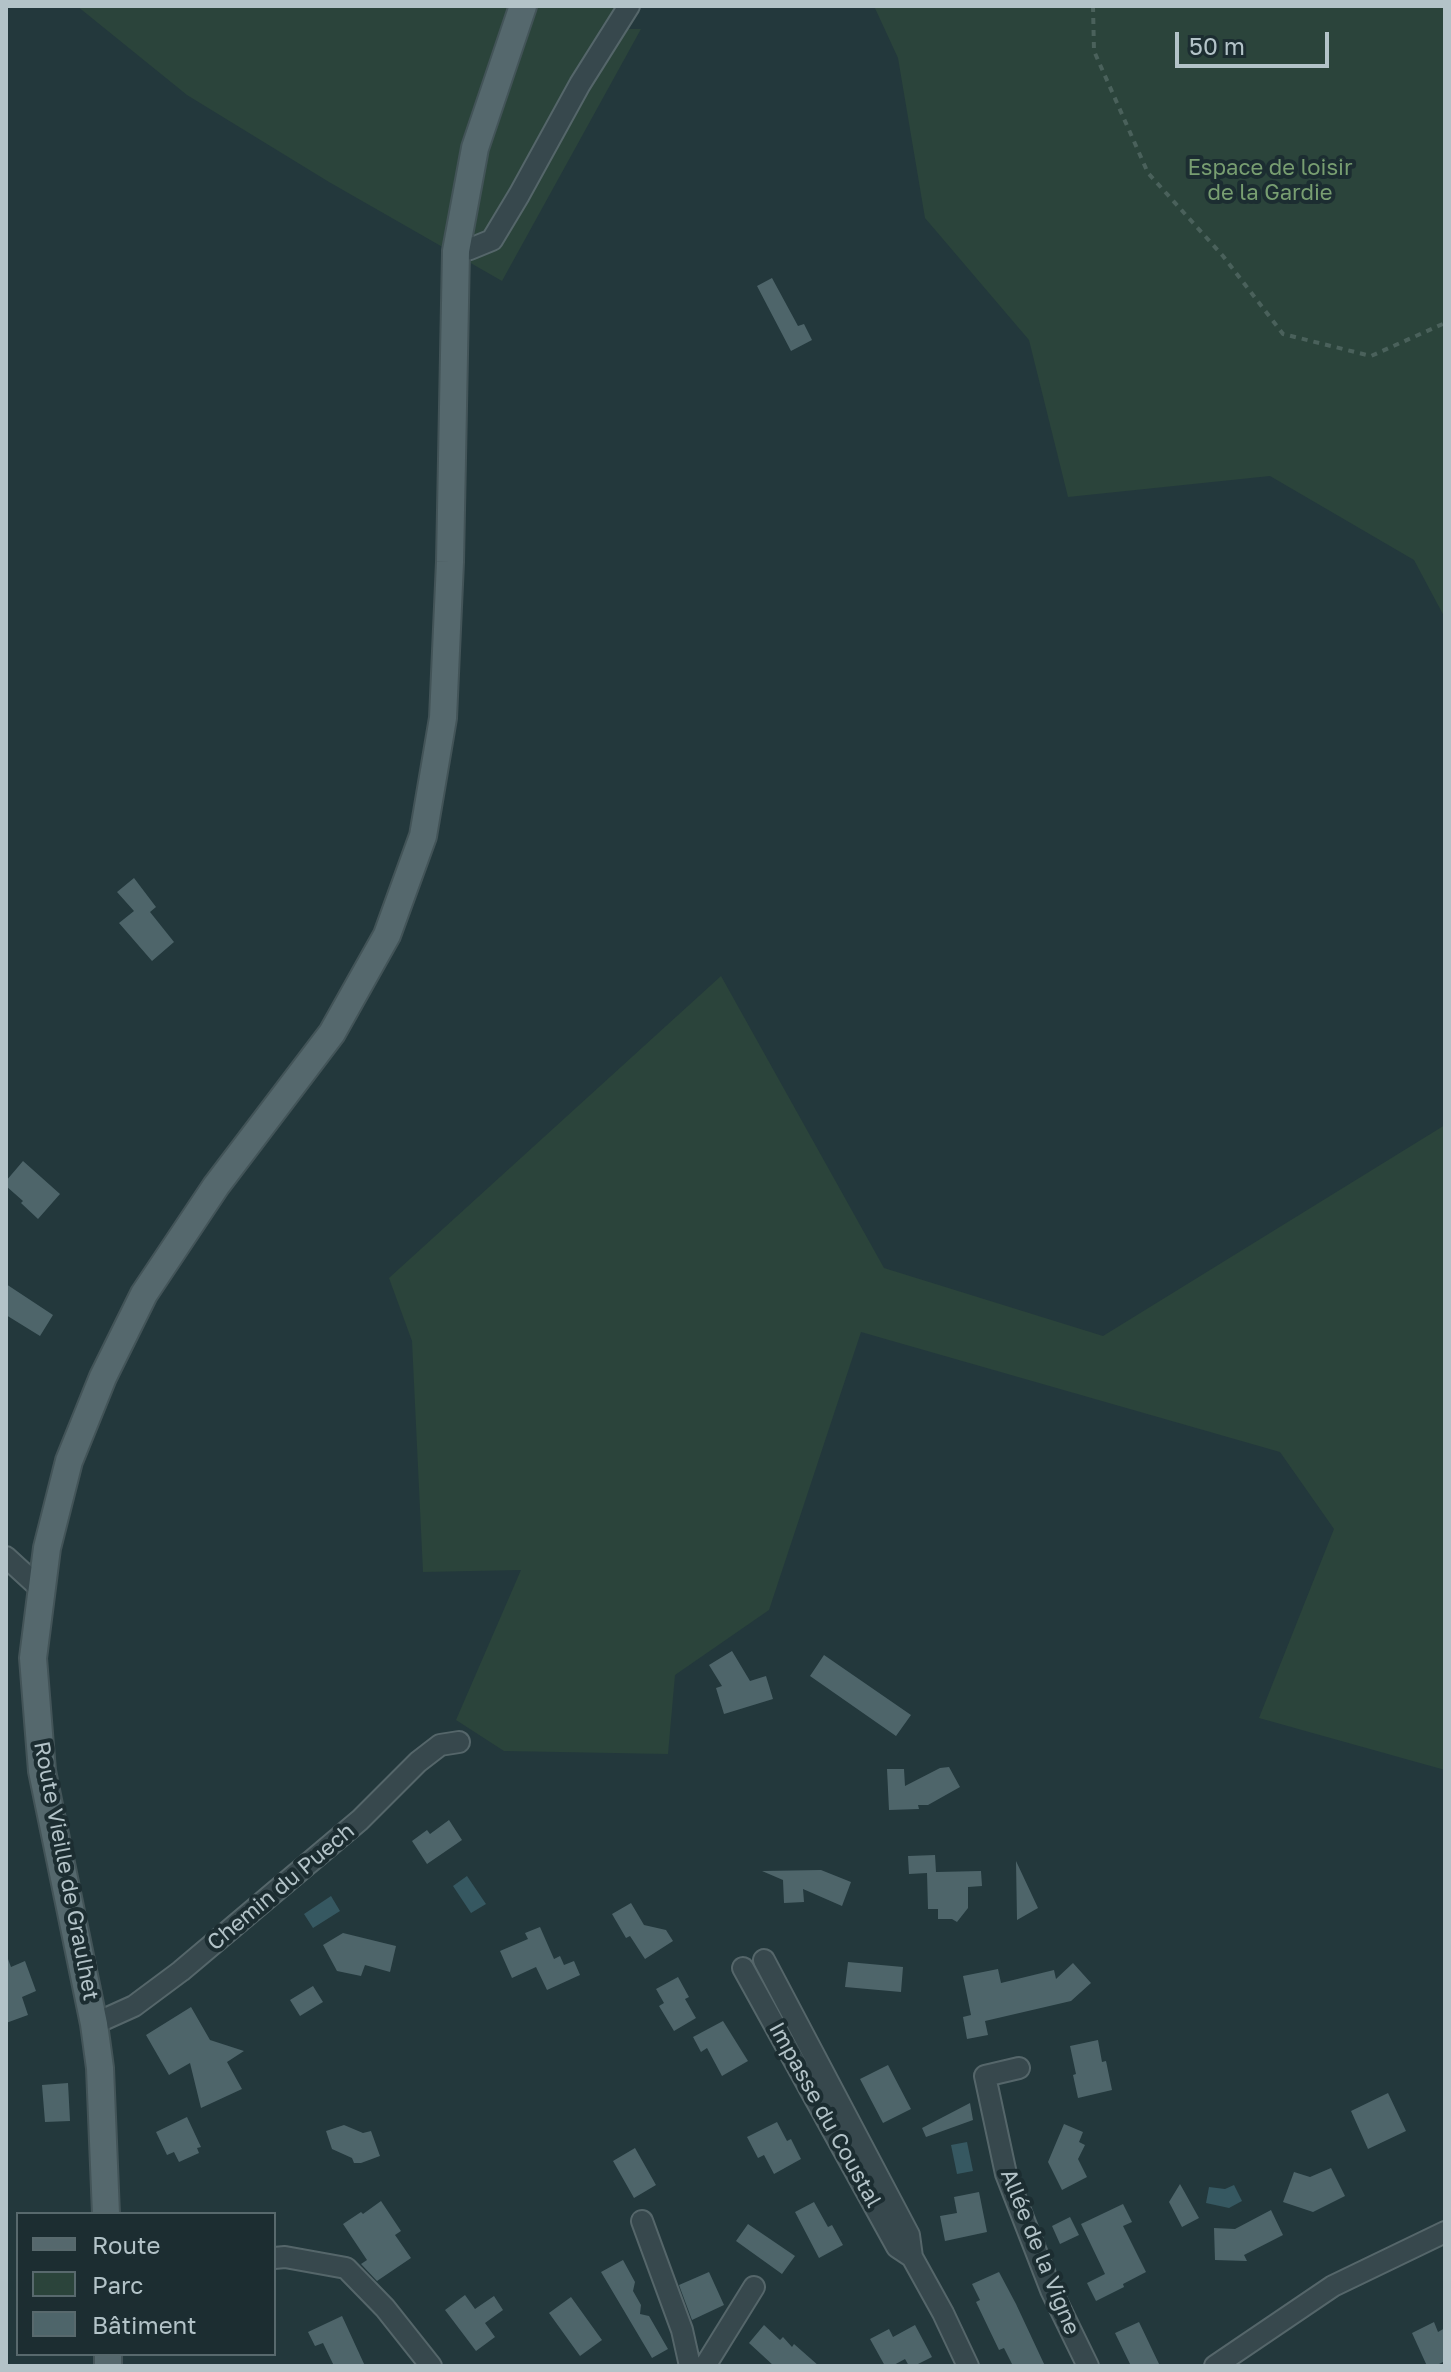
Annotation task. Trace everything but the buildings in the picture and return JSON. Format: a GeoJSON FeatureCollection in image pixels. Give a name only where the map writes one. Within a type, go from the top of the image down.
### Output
{"type":"FeatureCollection","features":[{"type":"Feature","properties":{"kind":"main road","name":"Route Vieille de Graulhet"},"geometry":{"type":"LineString","coordinates":[[106,2212],[100,2068],[94,2024],[42,1771],[33,1658],[47,1548],[69,1461],[103,1377],[144,1294],[216,1186],[332,1033],[387,935],[423,836],[443,718],[450,562],[456,251],[475,148],[523,6]]}},
{"type":"Feature","properties":{"kind":"street"},"geometry":{"type":"LineString","coordinates":[[456,251],[492,240],[580,84],[629,6]]}},
{"type":"Feature","properties":{"kind":"street"},"geometry":{"type":"LineString","coordinates":[[6,1557],[42,1590]]}},
{"type":"Feature","properties":{"kind":"street","name":"Chemin du Puech"},"geometry":{"type":"LineString","coordinates":[[94,2024],[134,2006],[181,1971],[360,1820],[418,1762],[440,1745],[459,1742]]}},
{"type":"Feature","properties":{"kind":"street","name":"Impasse du Coustal"},"geometry":{"type":"LineString","coordinates":[[764,1960],[909,2235],[912,2257],[968,2366]]}},
{"type":"Feature","properties":{"kind":"street","name":"Impasse du Coustal"},"geometry":{"type":"LineString","coordinates":[[743,1968],[897,2247],[912,2257]]}},
{"type":"Feature","properties":{"kind":"street","name":"Allée de la Vigne"},"geometry":{"type":"LineString","coordinates":[[1019,2068],[985,2076],[1006,2174],[1051,2290],[1088,2366]]}},
{"type":"Feature","properties":{"kind":"street"},"geometry":{"type":"LineString","coordinates":[[642,2221],[682,2330],[690,2366]]}},
{"type":"Feature","properties":{"kind":"street"},"geometry":{"type":"LineString","coordinates":[[1215,2366],[1333,2286],[1445,2232]]}},
{"type":"Feature","properties":{"kind":"street"},"geometry":{"type":"LineString","coordinates":[[276,2258],[346,2268],[385,2308],[431,2366]]}},
{"type":"Feature","properties":{"kind":"street"},"geometry":{"type":"LineString","coordinates":[[705,2366],[754,2287]]}},
{"type":"Feature","properties":{"kind":"path"},"geometry":{"type":"LineString","coordinates":[[1093,6],[1094,51],[1148,173],[1223,256],[1283,334],[1371,356],[1445,323]]}},
{"type":"Feature","properties":{"kind":"green space"},"geometry":{"type":"Polygon","coordinates":[[[77,6],[617,6],[600,29],[641,29],[502,281],[329,182],[187,95],[77,6]]]}},
{"type":"Feature","properties":{"kind":"green space","name":"Espace de loisir de la Gardie"},"geometry":{"type":"Polygon","coordinates":[[[874,6],[1445,6],[1445,618],[1414,560],[1270,476],[1068,497],[1029,340],[925,218],[898,58],[874,6]]]}},
{"type":"Feature","properties":{"kind":"green space"},"geometry":{"type":"Polygon","coordinates":[[[721,976],[884,1268],[1103,1336],[1445,1125],[1445,1770],[1259,1718],[1334,1529],[1280,1452],[861,1332],[769,1610],[675,1675],[668,1754],[504,1751],[456,1720],[521,1570],[423,1572],[412,1341],[389,1278],[721,976]]]}},
{"type":"Feature","properties":{"kind":"water"},"geometry":{"type":"Polygon","coordinates":[[[467,1876],[486,1904],[471,1913],[453,1886],[467,1876]]]}},
{"type":"Feature","properties":{"kind":"water"},"geometry":{"type":"Polygon","coordinates":[[[331,1896],[340,1911],[313,1928],[304,1914],[331,1896]]]}},
{"type":"Feature","properties":{"kind":"water"},"geometry":{"type":"Polygon","coordinates":[[[967,2142],[973,2171],[957,2174],[951,2145],[967,2142]]]}},
{"type":"Feature","properties":{"kind":"water"},"geometry":{"type":"Polygon","coordinates":[[[1234,2185],[1242,2201],[1229,2208],[1206,2203],[1209,2187],[1225,2189],[1234,2185]]]}}]}
